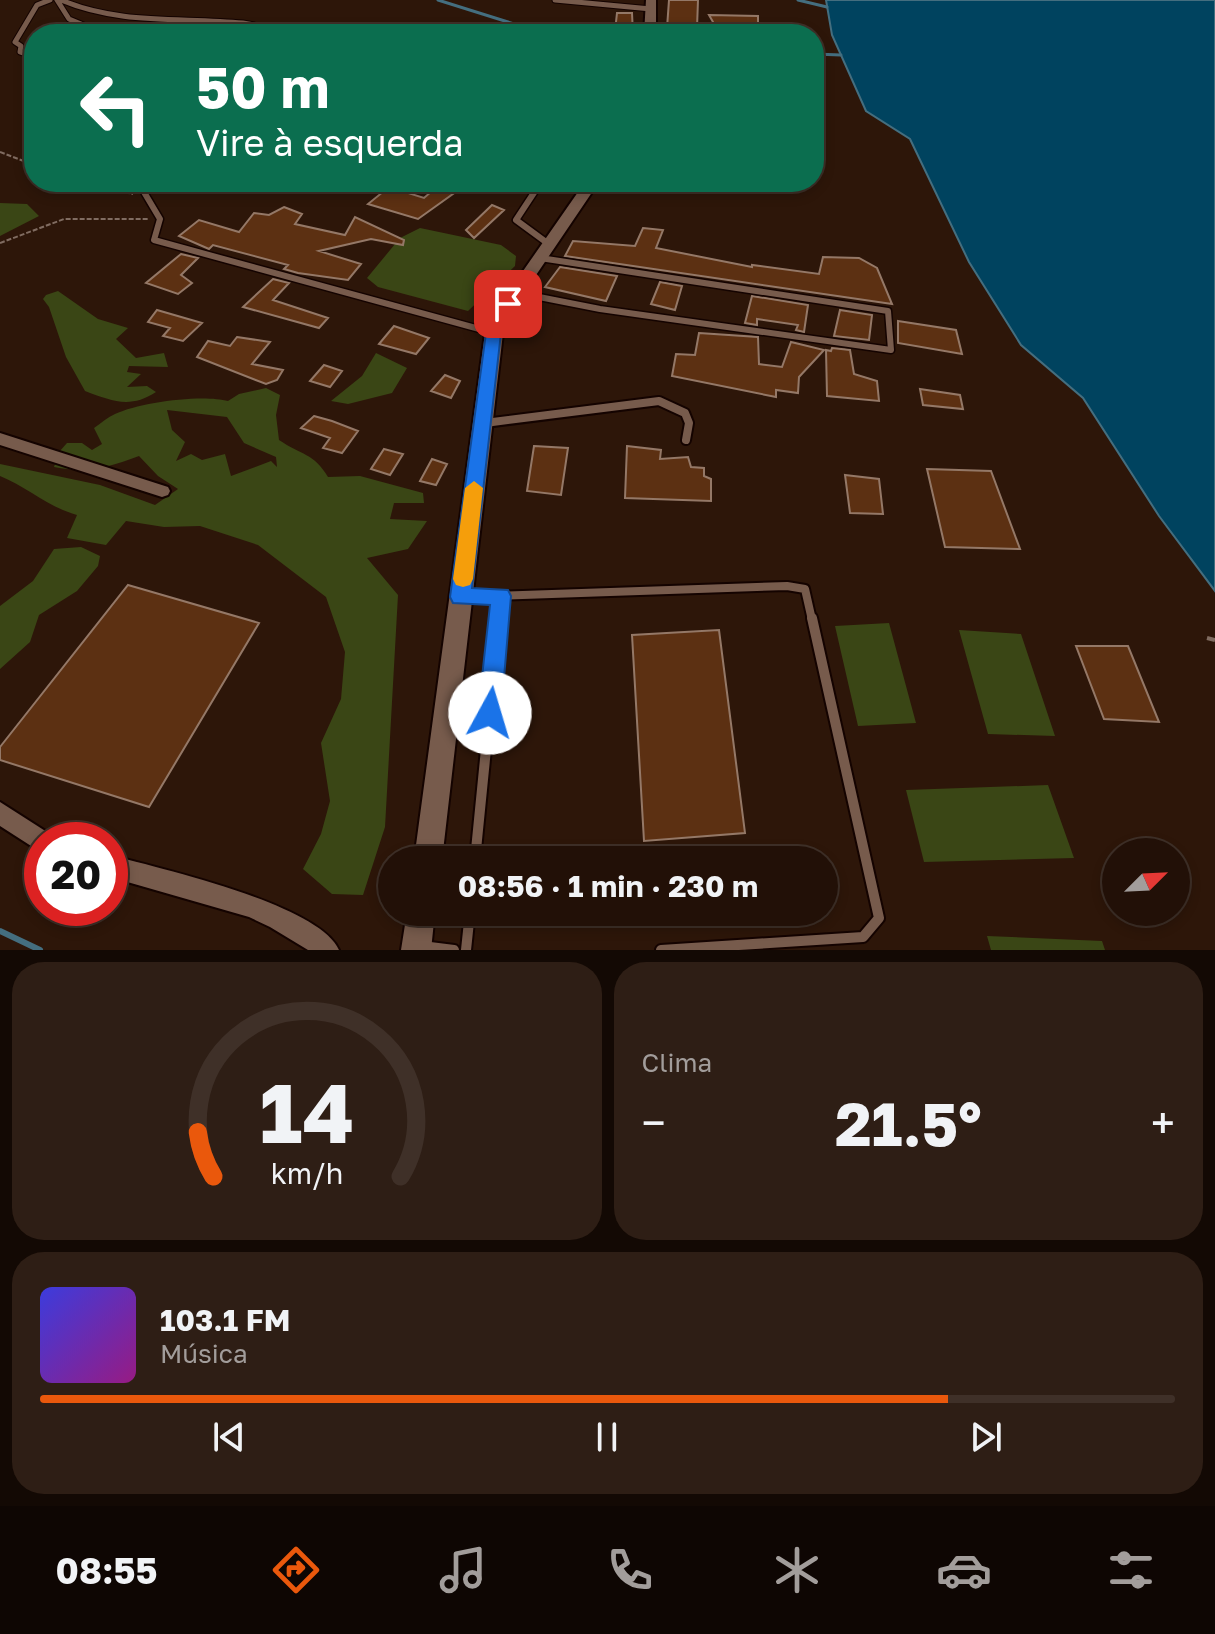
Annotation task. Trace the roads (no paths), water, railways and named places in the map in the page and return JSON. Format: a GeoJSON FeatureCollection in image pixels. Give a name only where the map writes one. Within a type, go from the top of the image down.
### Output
{"type":"FeatureCollection","features":[{"type":"Feature","properties":{"kind":"street"},"geometry":{"type":"LineString","coordinates":[[650,24],[651,4]]}},
{"type":"Feature","properties":{"kind":"street"},"geometry":{"type":"LineString","coordinates":[[430,846],[494,333],[508,304],[585,192]]}},
{"type":"Feature","properties":{"kind":"street"},"geometry":{"type":"LineString","coordinates":[[0,439],[162,491]]}},
{"type":"Feature","properties":{"kind":"street"},"geometry":{"type":"LineString","coordinates":[[0,813],[24,830]]}},
{"type":"Feature","properties":{"kind":"street"},"geometry":{"type":"LineString","coordinates":[[128,871],[274,916],[312,937],[327,950]]}},
{"type":"Feature","properties":{"kind":"street"},"geometry":{"type":"LineString","coordinates":[[417,948],[419,926]]}},
{"type":"Feature","properties":{"kind":"lane"},"geometry":{"type":"LineString","coordinates":[[26,24],[37,5],[50,0]]}},
{"type":"Feature","properties":{"kind":"lane"},"geometry":{"type":"LineString","coordinates":[[77,24],[59,8],[59,0],[134,18],[244,24]]}},
{"type":"Feature","properties":{"kind":"lane"},"geometry":{"type":"LineString","coordinates":[[555,0],[651,4]]}},
{"type":"Feature","properties":{"kind":"lane"},"geometry":{"type":"LineString","coordinates":[[24,27],[15,42],[24,53]]}},
{"type":"Feature","properties":{"kind":"lane"},"geometry":{"type":"LineString","coordinates":[[144,192],[160,219],[154,240],[494,333]]}},
{"type":"Feature","properties":{"kind":"lane"},"geometry":{"type":"LineString","coordinates":[[508,304],[534,296],[600,309],[891,350],[888,311],[545,252],[516,220],[534,192]]}},
{"type":"Feature","properties":{"kind":"lane"},"geometry":{"type":"LineString","coordinates":[[482,423],[659,401],[679,406],[687,414],[691,425],[686,440]]}},
{"type":"Feature","properties":{"kind":"lane"},"geometry":{"type":"LineString","coordinates":[[461,597],[787,586],[805,589],[879,918],[863,937],[661,950]]}},
{"type":"Feature","properties":{"kind":"lane"},"geometry":{"type":"LineString","coordinates":[[476,846],[501,596]]}},
{"type":"Feature","properties":{"kind":"lane"},"geometry":{"type":"LineString","coordinates":[[466,950],[469,926]]}},
{"type":"Feature","properties":{"kind":"lane"},"geometry":{"type":"LineString","coordinates":[[417,948],[454,950]]}},
{"type":"Feature","properties":{"kind":"water"},"geometry":{"type":"Polygon","coordinates":[[[826,0],[1215,0],[1215,591],[1159,516],[1083,398],[1021,345],[969,262],[910,139],[866,111],[832,35],[826,0]]]}},
{"type":"Feature","properties":{"kind":"waterway"},"geometry":{"type":"LineString","coordinates":[[438,0],[514,24]]}},
{"type":"Feature","properties":{"kind":"waterway"},"geometry":{"type":"LineString","coordinates":[[798,0],[827,7]]}},
{"type":"Feature","properties":{"kind":"waterway"},"geometry":{"type":"LineString","coordinates":[[824,54],[841,55]]}},
{"type":"Feature","properties":{"kind":"waterway"},"geometry":{"type":"LineString","coordinates":[[0,931],[40,950]]}}]}
